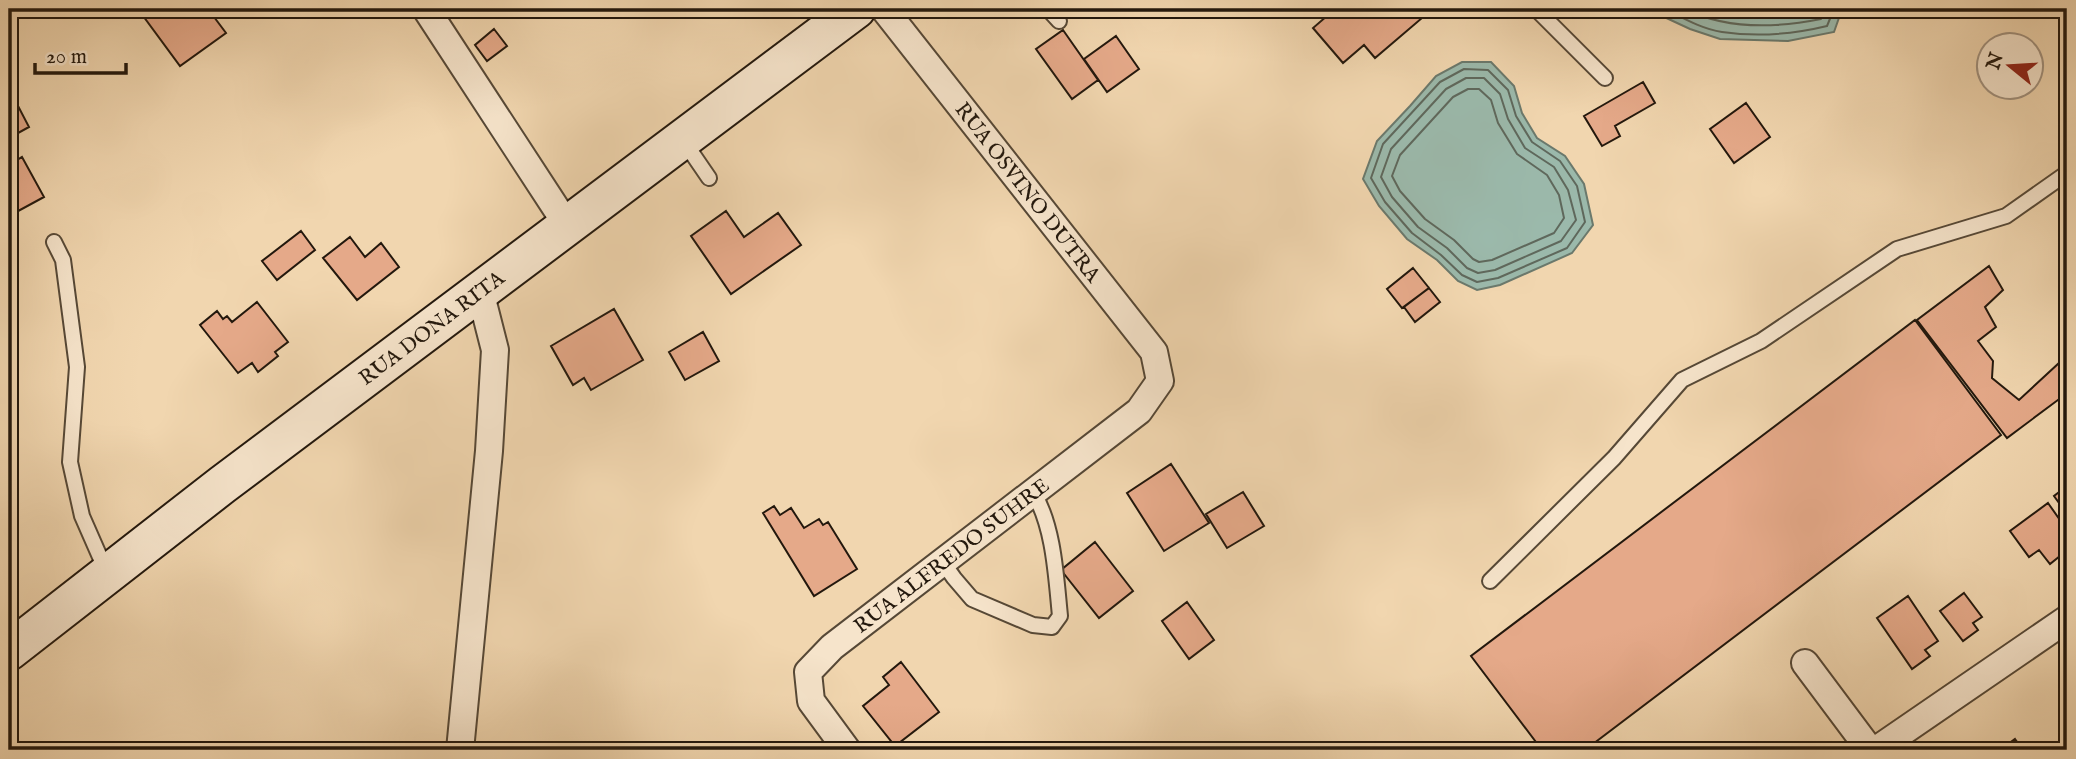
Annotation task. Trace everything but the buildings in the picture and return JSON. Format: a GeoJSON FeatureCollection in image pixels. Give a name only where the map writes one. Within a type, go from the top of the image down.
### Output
{"type":"FeatureCollection","features":[{"type":"Feature","properties":{"kind":"main road","name":"RUA DONA RITA"},"geometry":{"type":"LineString","coordinates":[[9,651],[222,485],[856,9]]}},
{"type":"Feature","properties":{"kind":"street"},"geometry":{"type":"LineString","coordinates":[[426,9],[567,225]]}},
{"type":"Feature","properties":{"kind":"street","name":"RUA OSVINO DUTRA"},"geometry":{"type":"LineString","coordinates":[[884,9],[1154,352],[1160,381]]}},
{"type":"Feature","properties":{"kind":"street"},"geometry":{"type":"LineString","coordinates":[[460,750],[489,451],[495,350],[480,291]]}},
{"type":"Feature","properties":{"kind":"street","name":"RUA ALFREDO SUHRE"},"geometry":{"type":"LineString","coordinates":[[847,750],[811,701],[808,672],[832,647],[1139,411],[1160,381]]}},
{"type":"Feature","properties":{"kind":"street"},"geometry":{"type":"LineString","coordinates":[[1876,750],[2067,619]]}},
{"type":"Feature","properties":{"kind":"street"},"geometry":{"type":"LineString","coordinates":[[1805,663],[1870,750]]}},
{"type":"Feature","properties":{"kind":"lane"},"geometry":{"type":"LineString","coordinates":[[1048,9],[1059,21]]}},
{"type":"Feature","properties":{"kind":"lane"},"geometry":{"type":"LineString","coordinates":[[1536,9],[1605,78]]}},
{"type":"Feature","properties":{"kind":"lane"},"geometry":{"type":"LineString","coordinates":[[682,139],[709,178]]}},
{"type":"Feature","properties":{"kind":"lane"},"geometry":{"type":"LineString","coordinates":[[1490,580],[1614,458],[1682,380],[1761,341],[1897,248],[2006,216],[2067,173]]}},
{"type":"Feature","properties":{"kind":"lane"},"geometry":{"type":"LineString","coordinates":[[54,243],[63,260],[77,367],[70,462],[82,516],[108,574]]}},
{"type":"Feature","properties":{"kind":"lane"},"geometry":{"type":"LineString","coordinates":[[942,561],[972,599],[1033,625],[1052,626],[1060,616],[1056,573],[1041,505],[1033,492]]}},
{"type":"Feature","properties":{"kind":"water"},"geometry":{"type":"Polygon","coordinates":[[[1647,9],[1841,9],[1841,12],[1834,32],[1788,41],[1720,39],[1690,29],[1647,9]]]}},
{"type":"Feature","properties":{"kind":"water"},"geometry":{"type":"Polygon","coordinates":[[[1462,62],[1491,62],[1514,86],[1522,113],[1537,138],[1565,156],[1584,184],[1593,225],[1572,253],[1500,285],[1477,290],[1458,281],[1437,260],[1407,239],[1379,206],[1363,179],[1377,141],[1436,76],[1462,62]]]}}]}
